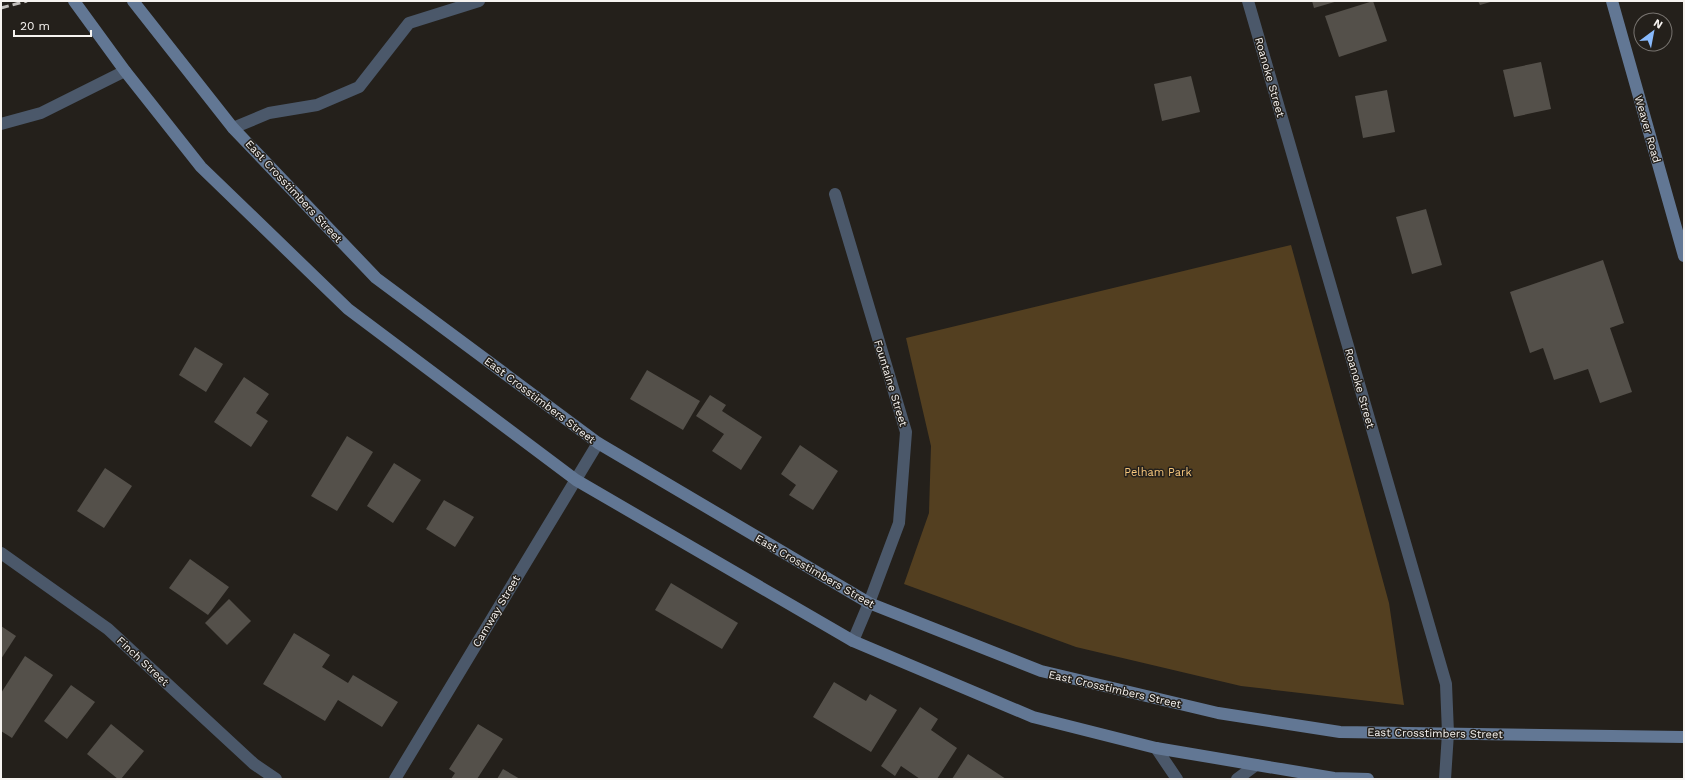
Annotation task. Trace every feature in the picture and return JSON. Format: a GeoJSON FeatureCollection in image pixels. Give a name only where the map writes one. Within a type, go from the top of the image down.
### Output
{"type":"FeatureCollection","features":[{"type":"Feature","properties":{"kind":"main road"},"geometry":{"type":"LineString","coordinates":[[74,1],[125,71],[201,167],[348,309],[576,480],[852,641],[1033,717],[1156,748],[1334,778],[1368,779]]}},
{"type":"Feature","properties":{"kind":"main road","name":"East Crosstimbers Street"},"geometry":{"type":"LineString","coordinates":[[133,1],[233,128],[376,278],[598,443],[869,603],[1041,671],[1218,713],[1340,732],[1684,737]]}},
{"type":"Feature","properties":{"kind":"main road","name":"Weaver Road"},"geometry":{"type":"LineString","coordinates":[[1612,1],[1684,256]]}},
{"type":"Feature","properties":{"kind":"street"},"geometry":{"type":"LineString","coordinates":[[233,128],[269,113],[317,105],[359,87],[409,23],[479,1]]}},
{"type":"Feature","properties":{"kind":"street","name":"Roanoke Street"},"geometry":{"type":"LineString","coordinates":[[1248,1],[1446,684],[1448,733],[1445,779]]}},
{"type":"Feature","properties":{"kind":"street"},"geometry":{"type":"LineString","coordinates":[[1,124],[41,112],[125,71]]}},
{"type":"Feature","properties":{"kind":"street","name":"Fountaine Street"},"geometry":{"type":"LineString","coordinates":[[835,194],[906,432],[899,523],[869,603],[852,641]]}},
{"type":"Feature","properties":{"kind":"street","name":"Camway Street"},"geometry":{"type":"LineString","coordinates":[[395,779],[598,443]]}},
{"type":"Feature","properties":{"kind":"street","name":"Finch Street"},"geometry":{"type":"LineString","coordinates":[[1,553],[108,629],[254,764],[276,779]]}},
{"type":"Feature","properties":{"kind":"street"},"geometry":{"type":"LineString","coordinates":[[1156,748],[1177,779]]}},
{"type":"Feature","properties":{"kind":"street"},"geometry":{"type":"LineString","coordinates":[[1237,779],[1256,765]]}},
{"type":"Feature","properties":{"kind":"green space","name":"Pelham Park"},"geometry":{"type":"Polygon","coordinates":[[[1291,245],[1389,603],[1404,705],[1241,686],[1076,647],[904,584],[929,513],[931,446],[906,338],[1291,245]]]}},
{"type":"Feature","properties":{"kind":"building"},"geometry":{"type":"Polygon","coordinates":[[[1312,1],[1338,1],[1314,8],[1312,1]]]}},
{"type":"Feature","properties":{"kind":"building"},"geometry":{"type":"Polygon","coordinates":[[[1373,1],[1387,41],[1339,57],[1325,16],[1373,1]]]}},
{"type":"Feature","properties":{"kind":"building"},"geometry":{"type":"Polygon","coordinates":[[[1478,1],[1494,1],[1480,5],[1478,1]]]}},
{"type":"Feature","properties":{"kind":"building"},"geometry":{"type":"Polygon","coordinates":[[[1541,62],[1551,109],[1514,117],[1503,70],[1541,62]]]}},
{"type":"Feature","properties":{"kind":"building"},"geometry":{"type":"Polygon","coordinates":[[[1191,76],[1200,112],[1162,121],[1154,84],[1191,76]]]}},
{"type":"Feature","properties":{"kind":"building"},"geometry":{"type":"Polygon","coordinates":[[[1387,90],[1395,132],[1363,138],[1355,96],[1387,90]]]}},
{"type":"Feature","properties":{"kind":"building"},"geometry":{"type":"Polygon","coordinates":[[[1426,209],[1442,265],[1412,274],[1396,217],[1426,209]]]}},
{"type":"Feature","properties":{"kind":"building"},"geometry":{"type":"Polygon","coordinates":[[[1603,260],[1624,323],[1610,328],[1632,392],[1600,403],[1588,369],[1554,380],[1543,348],[1530,353],[1510,292],[1603,260]]]}},
{"type":"Feature","properties":{"kind":"building"},"geometry":{"type":"Polygon","coordinates":[[[195,347],[223,364],[206,392],[179,375],[195,347]]]}},
{"type":"Feature","properties":{"kind":"building"},"geometry":{"type":"Polygon","coordinates":[[[647,370],[700,401],[683,430],[630,399],[647,370]]]}},
{"type":"Feature","properties":{"kind":"building"},"geometry":{"type":"Polygon","coordinates":[[[244,377],[269,394],[256,413],[268,421],[251,447],[214,422],[244,377]]]}},
{"type":"Feature","properties":{"kind":"building"},"geometry":{"type":"Polygon","coordinates":[[[710,395],[726,405],[722,411],[762,437],[741,470],[712,451],[724,434],[696,416],[710,395]]]}},
{"type":"Feature","properties":{"kind":"building"},"geometry":{"type":"Polygon","coordinates":[[[347,436],[373,452],[337,511],[311,496],[347,436]]]}},
{"type":"Feature","properties":{"kind":"building"},"geometry":{"type":"Polygon","coordinates":[[[800,445],[838,471],[813,510],[789,495],[796,485],[781,474],[800,445]]]}},
{"type":"Feature","properties":{"kind":"building"},"geometry":{"type":"Polygon","coordinates":[[[394,463],[421,480],[393,523],[367,506],[394,463]]]}},
{"type":"Feature","properties":{"kind":"building"},"geometry":{"type":"Polygon","coordinates":[[[105,468],[132,486],[104,528],[77,511],[105,468]]]}},
{"type":"Feature","properties":{"kind":"building"},"geometry":{"type":"Polygon","coordinates":[[[444,500],[474,517],[455,547],[426,529],[444,500]]]}},
{"type":"Feature","properties":{"kind":"building"},"geometry":{"type":"Polygon","coordinates":[[[190,559],[229,587],[208,615],[169,588],[190,559]]]}},
{"type":"Feature","properties":{"kind":"building"},"geometry":{"type":"Polygon","coordinates":[[[671,583],[738,623],[722,649],[655,610],[671,583]]]}},
{"type":"Feature","properties":{"kind":"building"},"geometry":{"type":"Polygon","coordinates":[[[229,599],[251,621],[227,645],[205,623],[229,599]]]}},
{"type":"Feature","properties":{"kind":"building"},"geometry":{"type":"Polygon","coordinates":[[[1,626],[16,636],[1,659],[1,626]]]}},
{"type":"Feature","properties":{"kind":"building"},"geometry":{"type":"Polygon","coordinates":[[[294,633],[330,655],[322,667],[348,683],[353,675],[398,702],[382,727],[338,700],[325,721],[263,684],[294,633]]]}},
{"type":"Feature","properties":{"kind":"building"},"geometry":{"type":"Polygon","coordinates":[[[25,656],[53,675],[12,738],[1,731],[1,693],[25,656]]]}},
{"type":"Feature","properties":{"kind":"building"},"geometry":{"type":"Polygon","coordinates":[[[834,682],[866,701],[870,694],[897,710],[871,752],[813,717],[834,682]]]}},
{"type":"Feature","properties":{"kind":"building"},"geometry":{"type":"Polygon","coordinates":[[[71,685],[95,702],[67,739],[44,721],[71,685]]]}},
{"type":"Feature","properties":{"kind":"building"},"geometry":{"type":"Polygon","coordinates":[[[920,707],[938,719],[931,730],[957,748],[937,779],[920,779],[901,766],[895,776],[881,766],[920,707]]]}},
{"type":"Feature","properties":{"kind":"building"},"geometry":{"type":"Polygon","coordinates":[[[111,724],[144,751],[121,779],[118,779],[87,754],[111,724]]]}},
{"type":"Feature","properties":{"kind":"building"},"geometry":{"type":"Polygon","coordinates":[[[478,724],[503,739],[477,779],[451,779],[455,773],[449,769],[478,724]]]}},
{"type":"Feature","properties":{"kind":"building"},"geometry":{"type":"Polygon","coordinates":[[[968,754],[1006,779],[952,779],[968,754]]]}},
{"type":"Feature","properties":{"kind":"building"},"geometry":{"type":"Polygon","coordinates":[[[503,769],[520,779],[497,779],[503,769]]]}},
{"type":"Feature","properties":{"kind":"railway"},"geometry":{"type":"LineString","coordinates":[[1,8],[27,1]]}}]}
